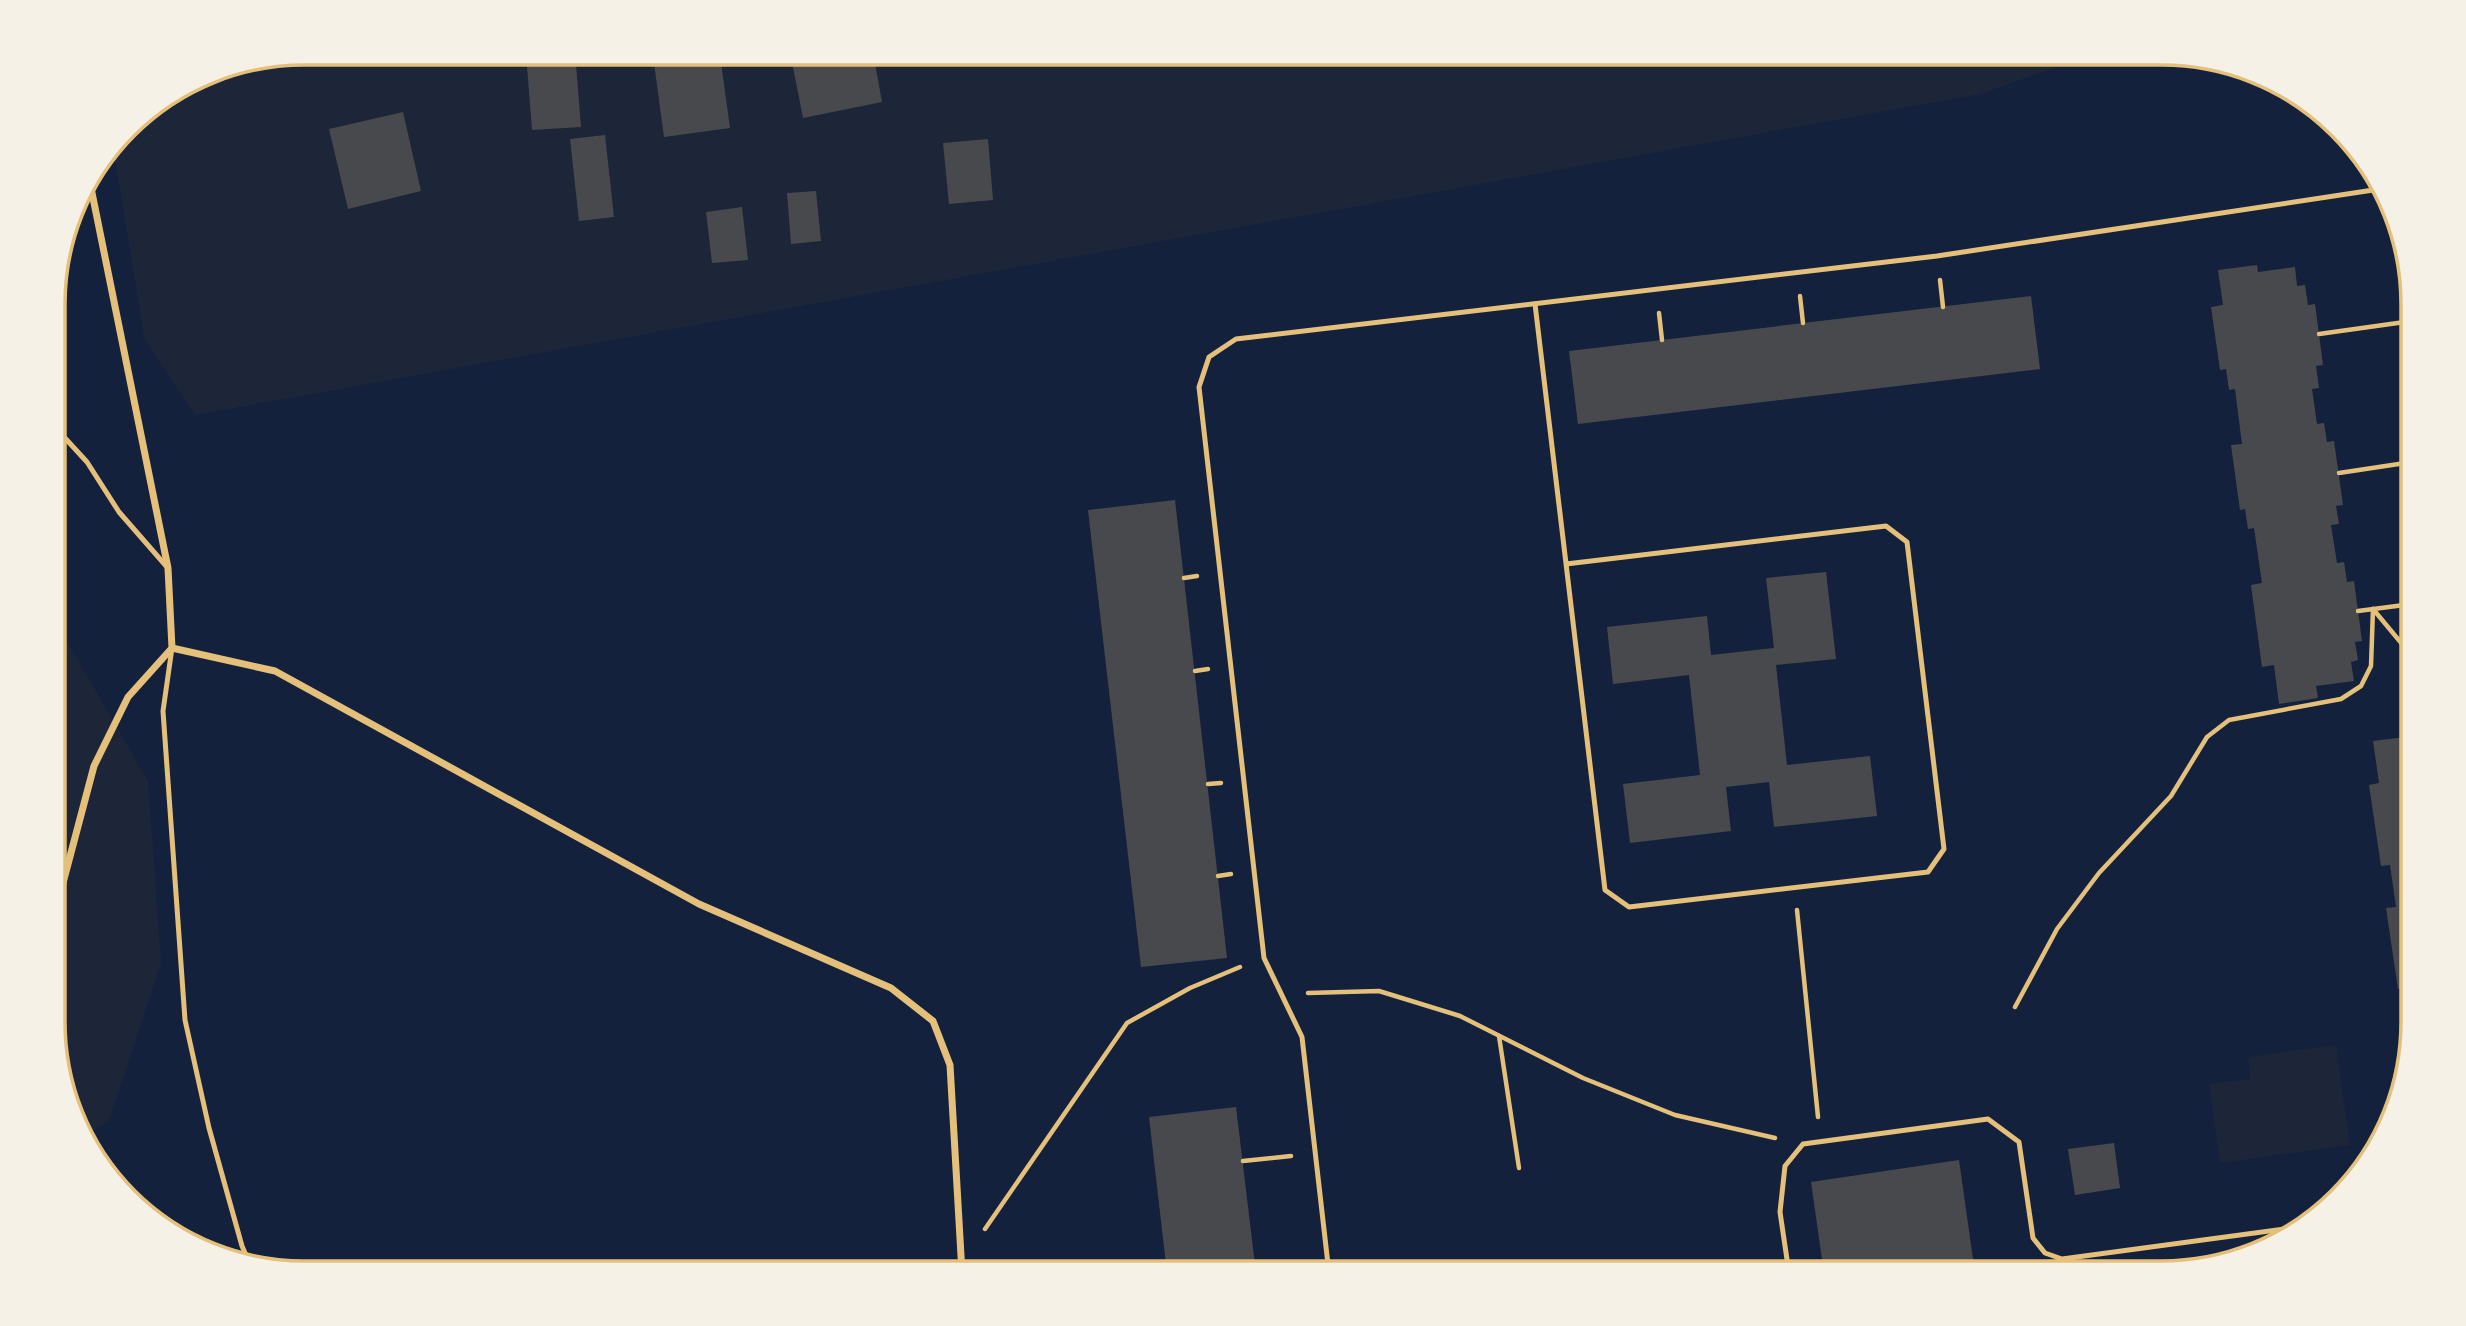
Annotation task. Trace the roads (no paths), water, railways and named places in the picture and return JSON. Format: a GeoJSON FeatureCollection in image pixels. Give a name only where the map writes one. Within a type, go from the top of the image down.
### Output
{"type":"FeatureCollection","features":[{"type":"Feature","properties":{"kind":"street"},"geometry":{"type":"LineString","coordinates":[[65,879],[94,766],[128,697],[172,648],[168,568],[92,194]]}},
{"type":"Feature","properties":{"kind":"street"},"geometry":{"type":"LineString","coordinates":[[172,648],[275,671],[699,904],[891,988],[933,1021],[950,1065],[961,1261]]}},
{"type":"Feature","properties":{"kind":"lane"},"geometry":{"type":"LineString","coordinates":[[1328,1261],[1302,1037],[1264,958],[1199,387],[1209,356],[1236,339],[1937,256],[2372,190]]}},
{"type":"Feature","properties":{"kind":"lane"},"geometry":{"type":"LineString","coordinates":[[1535,304],[1566,564],[1605,890],[1629,907],[1928,872],[1944,849],[1907,542],[1886,526],[1566,564]]}},
{"type":"Feature","properties":{"kind":"lane"},"geometry":{"type":"LineString","coordinates":[[65,438],[87,462],[119,512],[168,568]]}},
{"type":"Feature","properties":{"kind":"lane"},"geometry":{"type":"LineString","coordinates":[[172,648],[163,711],[185,1020],[209,1128],[245,1254]]}},
{"type":"Feature","properties":{"kind":"lane"},"geometry":{"type":"LineString","coordinates":[[1787,1261],[1780,1212],[1784,1166],[1803,1144],[1988,1119],[2019,1142],[2033,1237],[2045,1253],[2062,1259],[2281,1229]]}}]}
